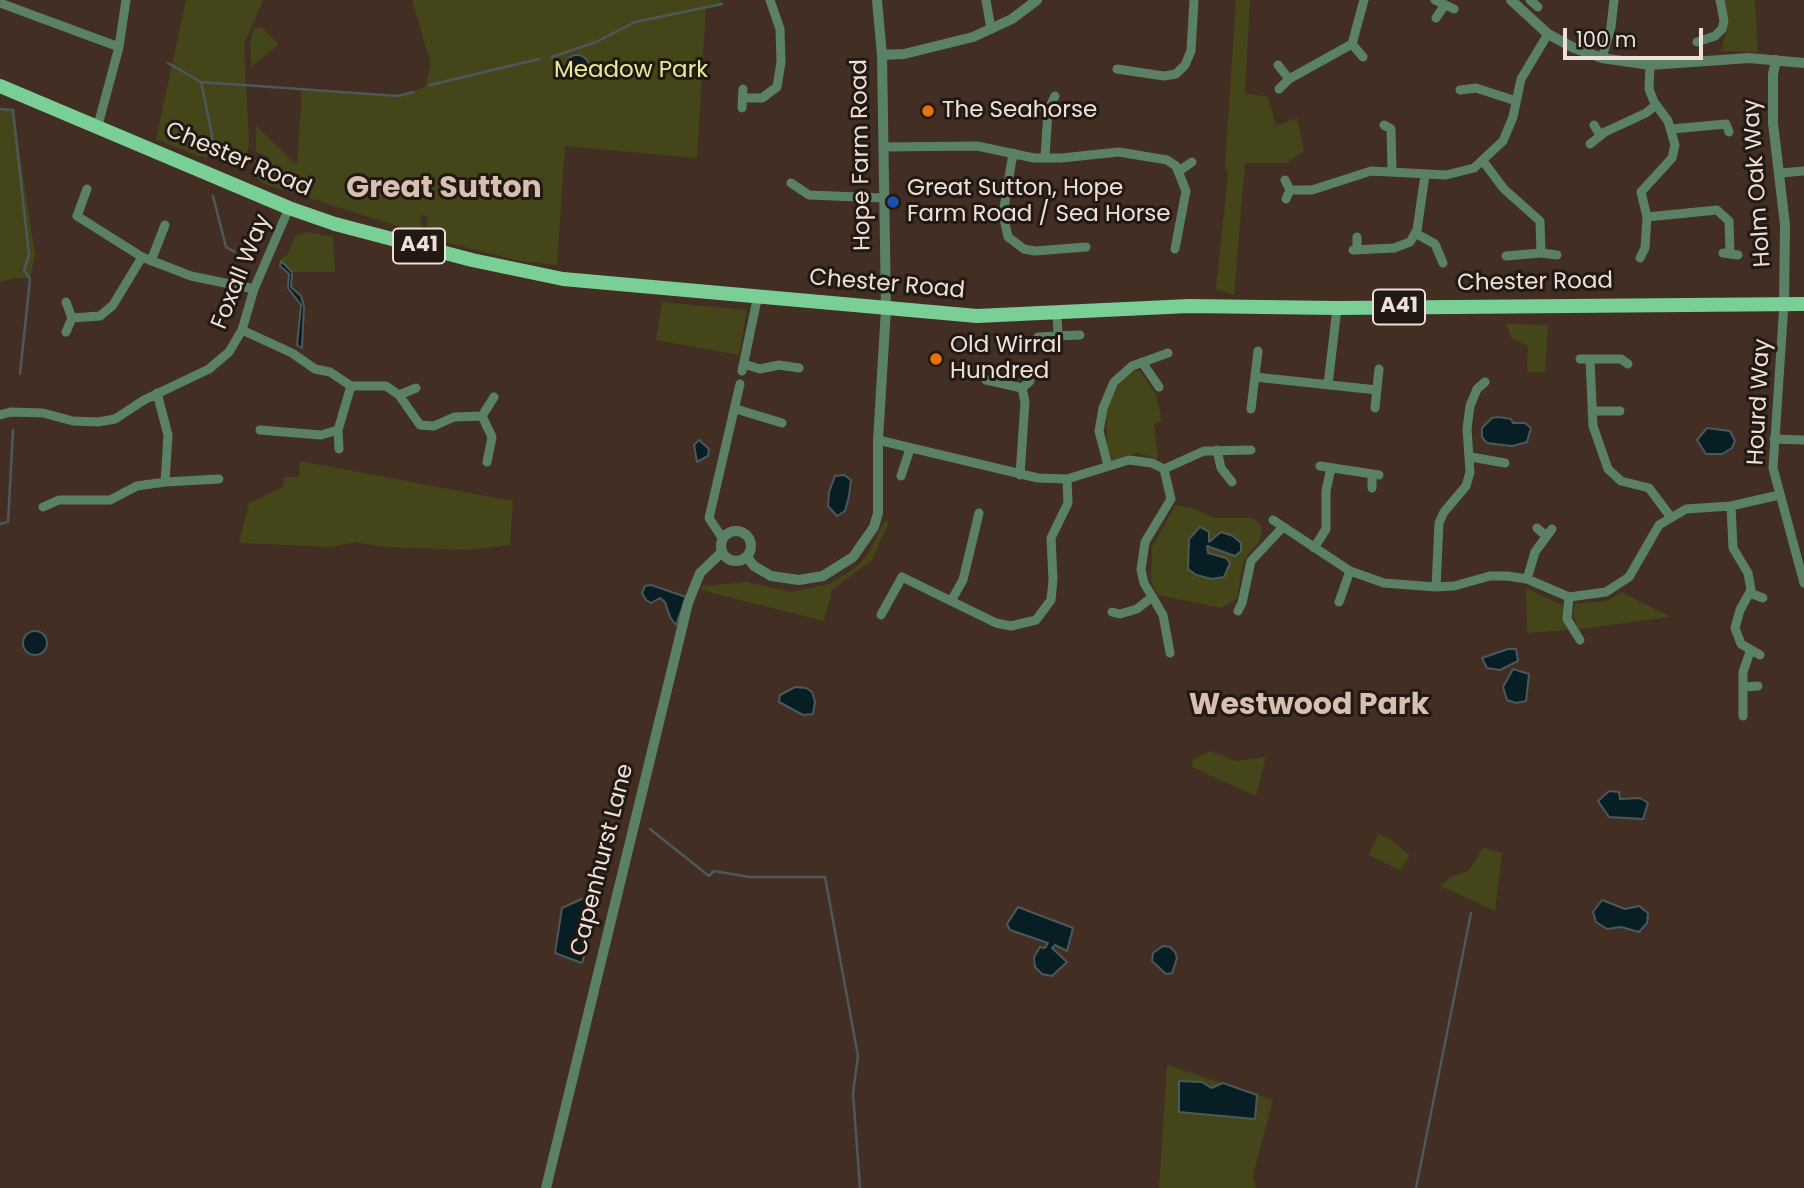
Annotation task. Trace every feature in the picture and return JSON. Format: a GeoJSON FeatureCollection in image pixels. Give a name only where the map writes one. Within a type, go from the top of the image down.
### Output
{"type":"FeatureCollection","features":[{"type":"Feature","properties":{"kind":"main road","name":"Chester Road"},"geometry":{"type":"LineString","coordinates":[[0,86],[98,125],[289,208],[335,224],[517,271],[563,279],[978,316],[1189,306],[1337,308],[1804,304]]}},
{"type":"Feature","properties":{"kind":"street"},"geometry":{"type":"LineString","coordinates":[[98,125],[119,47],[126,0]]}},
{"type":"Feature","properties":{"kind":"street"},"geometry":{"type":"LineString","coordinates":[[743,98],[762,98],[777,87],[781,62],[780,29],[770,0]]}},
{"type":"Feature","properties":{"kind":"street","name":"Hope Farm Road"},"geometry":{"type":"LineString","coordinates":[[747,557],[754,566],[771,576],[799,580],[824,576],[853,557],[873,527],[878,513],[878,440],[886,309],[882,55],[877,0]]}},
{"type":"Feature","properties":{"kind":"street"},"geometry":{"type":"LineString","coordinates":[[986,0],[991,29]]}},
{"type":"Feature","properties":{"kind":"street"},"geometry":{"type":"LineString","coordinates":[[882,55],[942,46],[991,29],[1037,0]]}},
{"type":"Feature","properties":{"kind":"street"},"geometry":{"type":"LineString","coordinates":[[1117,69],[1164,76],[1176,74],[1185,65],[1191,51],[1194,0]]}},
{"type":"Feature","properties":{"kind":"street"},"geometry":{"type":"LineString","coordinates":[[1279,89],[1290,79],[1352,44],[1364,0]]}},
{"type":"Feature","properties":{"kind":"street"},"geometry":{"type":"LineString","coordinates":[[1511,0],[1548,34],[1574,48],[1602,58],[1650,65],[1749,58],[1804,63]]}},
{"type":"Feature","properties":{"kind":"street"},"geometry":{"type":"LineString","coordinates":[[1602,58],[1611,27],[1614,0]]}},
{"type":"Feature","properties":{"kind":"street"},"geometry":{"type":"LineString","coordinates":[[1697,42],[1715,36],[1722,29],[1724,21],[1720,0]]}},
{"type":"Feature","properties":{"kind":"street"},"geometry":{"type":"LineString","coordinates":[[0,3],[119,47]]}},
{"type":"Feature","properties":{"kind":"street"},"geometry":{"type":"LineString","coordinates":[[1436,18],[1439,3],[1454,9]]}},
{"type":"Feature","properties":{"kind":"street"},"geometry":{"type":"LineString","coordinates":[[1285,180],[1288,194],[1312,190],[1362,172],[1392,170],[1425,175],[1459,173],[1483,161],[1503,141],[1526,69],[1548,34]]}},
{"type":"Feature","properties":{"kind":"street"},"geometry":{"type":"LineString","coordinates":[[1352,44],[1363,57]]}},
{"type":"Feature","properties":{"kind":"street","name":"Holm Oak Way"},"geometry":{"type":"LineString","coordinates":[[1776,60],[1773,74],[1773,123],[1785,225],[1784,304]]}},
{"type":"Feature","properties":{"kind":"street"},"geometry":{"type":"LineString","coordinates":[[1278,65],[1290,79]]}},
{"type":"Feature","properties":{"kind":"street"},"geometry":{"type":"LineString","coordinates":[[1640,258],[1645,247],[1647,217],[1641,192],[1672,158],[1675,145],[1671,129],[1649,89],[1650,65]]}},
{"type":"Feature","properties":{"kind":"street"},"geometry":{"type":"LineString","coordinates":[[1471,76],[1476,88]]}},
{"type":"Feature","properties":{"kind":"street"},"geometry":{"type":"LineString","coordinates":[[1460,90],[1476,88],[1516,101]]}},
{"type":"Feature","properties":{"kind":"street"},"geometry":{"type":"LineString","coordinates":[[1045,158],[1049,109],[1055,96]]}},
{"type":"Feature","properties":{"kind":"street"},"geometry":{"type":"LineString","coordinates":[[1590,144],[1600,135],[1646,113],[1656,105]]}},
{"type":"Feature","properties":{"kind":"street"},"geometry":{"type":"LineString","coordinates":[[1039,106],[1049,109]]}},
{"type":"Feature","properties":{"kind":"street"},"geometry":{"type":"LineString","coordinates":[[1671,129],[1728,123]]}},
{"type":"Feature","properties":{"kind":"street"},"geometry":{"type":"LineString","coordinates":[[1391,125],[1392,170]]}},
{"type":"Feature","properties":{"kind":"street"},"geometry":{"type":"LineString","coordinates":[[1594,125],[1600,135]]}},
{"type":"Feature","properties":{"kind":"street"},"geometry":{"type":"LineString","coordinates":[[884,147],[961,145],[1045,158],[1136,152],[1167,160],[1179,171],[1186,191],[1175,249]]}},
{"type":"Feature","properties":{"kind":"street"},"geometry":{"type":"LineString","coordinates":[[1013,153],[1003,214],[1008,237],[1015,244],[1035,251],[1086,246]]}},
{"type":"Feature","properties":{"kind":"street"},"geometry":{"type":"LineString","coordinates":[[1483,161],[1504,189],[1540,221],[1541,253]]}},
{"type":"Feature","properties":{"kind":"street"},"geometry":{"type":"LineString","coordinates":[[1179,171],[1192,162]]}},
{"type":"Feature","properties":{"kind":"street"},"geometry":{"type":"LineString","coordinates":[[1780,173],[1804,170]]}},
{"type":"Feature","properties":{"kind":"street"},"geometry":{"type":"LineString","coordinates":[[1357,237],[1355,250],[1394,248],[1410,242],[1415,233],[1425,175]]}},
{"type":"Feature","properties":{"kind":"street"},"geometry":{"type":"LineString","coordinates":[[791,183],[809,195],[883,198]]}},
{"type":"Feature","properties":{"kind":"street"},"geometry":{"type":"LineString","coordinates":[[87,188],[77,216],[146,259],[191,276],[254,289]]}},
{"type":"Feature","properties":{"kind":"street","name":"Foxall Way"},"geometry":{"type":"LineString","coordinates":[[0,415],[11,412],[43,413],[73,421],[97,422],[122,415],[157,393],[209,369],[229,352],[242,330],[254,289],[289,208]]}},
{"type":"Feature","properties":{"kind":"street"},"geometry":{"type":"LineString","coordinates":[[1647,217],[1717,210],[1730,221],[1730,254]]}},
{"type":"Feature","properties":{"kind":"street"},"geometry":{"type":"LineString","coordinates":[[72,318],[100,316],[113,305],[146,259],[165,225]]}},
{"type":"Feature","properties":{"kind":"street"},"geometry":{"type":"LineString","coordinates":[[1170,225],[1180,229]]}},
{"type":"Feature","properties":{"kind":"street"},"geometry":{"type":"LineString","coordinates":[[1415,233],[1435,244],[1443,263]]}},
{"type":"Feature","properties":{"kind":"street"},"geometry":{"type":"LineString","coordinates":[[1506,256],[1541,253],[1557,255]]}},
{"type":"Feature","properties":{"kind":"street"},"geometry":{"type":"LineString","coordinates":[[758,295],[743,367],[760,369],[779,365],[799,368]]}},
{"type":"Feature","properties":{"kind":"street"},"geometry":{"type":"LineString","coordinates":[[65,332],[72,318],[66,302]]}},
{"type":"Feature","properties":{"kind":"street","name":"Hourd Way"},"geometry":{"type":"LineString","coordinates":[[1784,304],[1773,468],[1779,495],[1803,564],[1804,583]]}},
{"type":"Feature","properties":{"kind":"street"},"geometry":{"type":"LineString","coordinates":[[1328,385],[1337,308]]}},
{"type":"Feature","properties":{"kind":"street"},"geometry":{"type":"LineString","coordinates":[[1058,313],[1058,336]]}},
{"type":"Feature","properties":{"kind":"street"},"geometry":{"type":"LineString","coordinates":[[242,330],[292,353],[315,369],[330,372],[351,386],[386,386],[399,396],[420,425],[433,426],[454,417],[482,416]]}},
{"type":"Feature","properties":{"kind":"street"},"geometry":{"type":"LineString","coordinates":[[1038,337],[1080,335]]}},
{"type":"Feature","properties":{"kind":"street"},"geometry":{"type":"LineString","coordinates":[[1251,409],[1258,351]]}},
{"type":"Feature","properties":{"kind":"street"},"geometry":{"type":"LineString","coordinates":[[1108,466],[1099,431],[1103,408],[1114,382],[1142,362],[1168,353]]}},
{"type":"Feature","properties":{"kind":"street"},"geometry":{"type":"LineString","coordinates":[[1628,364],[1620,359],[1585,359],[1600,451],[1614,477],[1648,488],[1670,516]]}},
{"type":"Feature","properties":{"kind":"street"},"geometry":{"type":"LineString","coordinates":[[1142,362],[1159,387]]}},
{"type":"Feature","properties":{"kind":"street"},"geometry":{"type":"LineString","coordinates":[[1375,408],[1379,369]]}},
{"type":"Feature","properties":{"kind":"street"},"geometry":{"type":"LineString","coordinates":[[1255,377],[1377,390]]}},
{"type":"Feature","properties":{"kind":"street"},"geometry":{"type":"LineString","coordinates":[[986,380],[1022,388]]}},
{"type":"Feature","properties":{"kind":"street"},"geometry":{"type":"LineString","coordinates":[[1022,388],[1030,381]]}},
{"type":"Feature","properties":{"kind":"street"},"geometry":{"type":"LineString","coordinates":[[1436,587],[1440,523],[1444,512],[1466,486],[1471,457],[1467,429],[1470,406],[1477,389],[1486,382]]}},
{"type":"Feature","properties":{"kind":"street"},"geometry":{"type":"LineString","coordinates":[[723,539],[733,531],[744,533],[751,547],[747,557],[733,561],[722,552],[723,539],[709,518],[740,384]]}},
{"type":"Feature","properties":{"kind":"street"},"geometry":{"type":"LineString","coordinates":[[339,449],[338,430],[351,386]]}},
{"type":"Feature","properties":{"kind":"street"},"geometry":{"type":"LineString","coordinates":[[399,396],[416,388]]}},
{"type":"Feature","properties":{"kind":"street"},"geometry":{"type":"LineString","coordinates":[[1020,475],[1025,402],[1022,388]]}},
{"type":"Feature","properties":{"kind":"street"},"geometry":{"type":"LineString","coordinates":[[157,393],[168,435],[164,457],[165,482]]}},
{"type":"Feature","properties":{"kind":"street"},"geometry":{"type":"LineString","coordinates":[[482,416],[494,397]]}},
{"type":"Feature","properties":{"kind":"street"},"geometry":{"type":"LineString","coordinates":[[736,409],[782,423]]}},
{"type":"Feature","properties":{"kind":"street"},"geometry":{"type":"LineString","coordinates":[[1592,411],[1616,415]]}},
{"type":"Feature","properties":{"kind":"street"},"geometry":{"type":"LineString","coordinates":[[482,416],[492,437],[486,462]]}},
{"type":"Feature","properties":{"kind":"street"},"geometry":{"type":"LineString","coordinates":[[260,430],[284,438],[321,435],[338,430]]}},
{"type":"Feature","properties":{"kind":"street"},"geometry":{"type":"LineString","coordinates":[[1774,439],[1804,440]]}},
{"type":"Feature","properties":{"kind":"street"},"geometry":{"type":"LineString","coordinates":[[878,440],[1020,475],[1067,479],[1129,460],[1152,463],[1164,469]]}},
{"type":"Feature","properties":{"kind":"street"},"geometry":{"type":"LineString","coordinates":[[901,476],[910,449]]}},
{"type":"Feature","properties":{"kind":"street"},"geometry":{"type":"LineString","coordinates":[[1217,450],[1221,468],[1232,482]]}},
{"type":"Feature","properties":{"kind":"street"},"geometry":{"type":"LineString","coordinates":[[1164,469],[1203,451],[1251,450]]}},
{"type":"Feature","properties":{"kind":"street"},"geometry":{"type":"LineString","coordinates":[[1471,457],[1505,463]]}},
{"type":"Feature","properties":{"kind":"street"},"geometry":{"type":"LineString","coordinates":[[1320,466],[1376,475],[1372,488]]}},
{"type":"Feature","properties":{"kind":"street"},"geometry":{"type":"LineString","coordinates":[[1314,548],[1326,528],[1331,468]]}},
{"type":"Feature","properties":{"kind":"street"},"geometry":{"type":"LineString","coordinates":[[1164,469],[1171,499],[1149,533],[1142,553],[1144,583],[1167,630],[1170,653]]}},
{"type":"Feature","properties":{"kind":"street"},"geometry":{"type":"LineString","coordinates":[[43,507],[59,500],[110,500],[137,486],[219,479]]}},
{"type":"Feature","properties":{"kind":"street"},"geometry":{"type":"LineString","coordinates":[[881,615],[902,577],[985,618],[1011,626],[1036,620],[1045,611],[1053,589],[1051,538],[1068,503],[1067,479]]}},
{"type":"Feature","properties":{"kind":"street"},"geometry":{"type":"LineString","coordinates":[[49,491],[59,500]]}},
{"type":"Feature","properties":{"kind":"street"},"geometry":{"type":"LineString","coordinates":[[1273,520],[1350,571],[1384,583],[1454,586],[1490,576],[1527,579],[1569,597],[1606,592],[1629,577],[1659,525],[1670,516],[1686,509],[1731,506],[1779,495]]}},
{"type":"Feature","properties":{"kind":"street"},"geometry":{"type":"LineString","coordinates":[[1731,506],[1733,548],[1748,573],[1750,593],[1740,610],[1735,628],[1741,644],[1755,653],[1743,672],[1743,716]]}},
{"type":"Feature","properties":{"kind":"street"},"geometry":{"type":"LineString","coordinates":[[951,601],[962,580],[979,513]]}},
{"type":"Feature","properties":{"kind":"street"},"geometry":{"type":"LineString","coordinates":[[1243,607],[1251,561],[1283,527]]}},
{"type":"Feature","properties":{"kind":"street"},"geometry":{"type":"LineString","coordinates":[[1527,579],[1535,552],[1548,532],[1537,528]]}},
{"type":"Feature","properties":{"kind":"street","name":"Capenhurst Lane"},"geometry":{"type":"LineString","coordinates":[[546,1188],[688,603],[700,573],[722,552]]}},
{"type":"Feature","properties":{"kind":"street"},"geometry":{"type":"LineString","coordinates":[[1339,602],[1350,571]]}},
{"type":"Feature","properties":{"kind":"street"},"geometry":{"type":"LineString","coordinates":[[1750,593],[1763,598]]}},
{"type":"Feature","properties":{"kind":"street"},"geometry":{"type":"LineString","coordinates":[[1117,615],[1136,609],[1153,597]]}},
{"type":"Feature","properties":{"kind":"street"},"geometry":{"type":"LineString","coordinates":[[1569,597],[1567,619],[1574,637]]}},
{"type":"Feature","properties":{"kind":"street"},"geometry":{"type":"LineString","coordinates":[[1744,687],[1758,686]]}},
{"type":"Feature","properties":{"kind":"green space"},"geometry":{"type":"Polygon","coordinates":[[[186,0],[263,0],[244,44],[249,142],[246,170],[225,159],[198,156],[156,139],[186,0]]]}},
{"type":"Feature","properties":{"kind":"green space","name":"Meadow Park"},"geometry":{"type":"Polygon","coordinates":[[[412,0],[721,0],[722,4],[706,7],[697,158],[565,146],[557,265],[519,261],[428,238],[427,215],[421,215],[421,228],[416,232],[262,183],[253,173],[254,160],[266,162],[268,157],[256,152],[256,126],[297,165],[302,89],[398,96],[425,87],[431,65],[412,0]]]}},
{"type":"Feature","properties":{"kind":"green space"},"geometry":{"type":"Polygon","coordinates":[[[1236,0],[1250,0],[1245,93],[1268,97],[1276,126],[1297,118],[1304,151],[1287,163],[1245,163],[1234,295],[1216,289],[1228,174],[1225,165],[1236,0]]]}},
{"type":"Feature","properties":{"kind":"green space"},"geometry":{"type":"Polygon","coordinates":[[[1721,0],[1755,0],[1758,52],[1721,51],[1726,32],[1726,13],[1721,0]]]}},
{"type":"Feature","properties":{"kind":"green space"},"geometry":{"type":"Polygon","coordinates":[[[261,27],[279,44],[251,67],[250,42],[254,29],[261,27]]]}},
{"type":"Feature","properties":{"kind":"green space"},"geometry":{"type":"Polygon","coordinates":[[[0,109],[13,110],[35,254],[30,279],[15,278],[0,282],[0,109]]]}},
{"type":"Feature","properties":{"kind":"green space"},"geometry":{"type":"Polygon","coordinates":[[[307,232],[333,237],[335,272],[292,272],[281,261],[283,256],[287,256],[295,236],[307,232]]]}},
{"type":"Feature","properties":{"kind":"green space"},"geometry":{"type":"Polygon","coordinates":[[[662,302],[747,310],[739,355],[656,340],[662,302]]]}},
{"type":"Feature","properties":{"kind":"green space"},"geometry":{"type":"Polygon","coordinates":[[[1506,324],[1548,325],[1545,373],[1527,371],[1528,346],[1511,337],[1506,324]]]}},
{"type":"Feature","properties":{"kind":"green space"},"geometry":{"type":"Polygon","coordinates":[[[1133,370],[1140,371],[1156,394],[1162,421],[1154,424],[1158,459],[1137,453],[1113,460],[1107,447],[1106,409],[1121,380],[1133,370]]]}},
{"type":"Feature","properties":{"kind":"green space"},"geometry":{"type":"Polygon","coordinates":[[[300,461],[513,501],[510,545],[469,550],[383,547],[355,542],[332,547],[239,543],[249,503],[283,487],[284,477],[299,477],[300,461]]]}},
{"type":"Feature","properties":{"kind":"green space"},"geometry":{"type":"Polygon","coordinates":[[[1176,505],[1192,508],[1215,518],[1253,518],[1262,526],[1260,541],[1246,557],[1242,568],[1237,598],[1221,608],[1158,595],[1151,581],[1152,547],[1176,505]],[[1209,535],[1189,539],[1190,561],[1196,575],[1212,579],[1224,577],[1230,563],[1226,558],[1207,553],[1209,535]]]}},
{"type":"Feature","properties":{"kind":"green space"},"geometry":{"type":"Polygon","coordinates":[[[885,520],[889,522],[872,560],[832,590],[824,621],[701,590],[702,586],[748,582],[791,592],[829,584],[854,569],[868,554],[885,520]]]}},
{"type":"Feature","properties":{"kind":"green space"},"geometry":{"type":"Polygon","coordinates":[[[1526,588],[1563,606],[1568,630],[1527,633],[1526,588]]]}},
{"type":"Feature","properties":{"kind":"green space"},"geometry":{"type":"Polygon","coordinates":[[[1621,592],[1671,617],[1578,629],[1573,613],[1575,604],[1607,601],[1621,592]]]}},
{"type":"Feature","properties":{"kind":"green space"},"geometry":{"type":"Polygon","coordinates":[[[1211,751],[1236,761],[1266,757],[1256,796],[1192,767],[1193,759],[1211,751]]]}},
{"type":"Feature","properties":{"kind":"green space"},"geometry":{"type":"Polygon","coordinates":[[[1378,834],[1391,839],[1410,856],[1400,870],[1369,855],[1378,834]]]}},
{"type":"Feature","properties":{"kind":"green space"},"geometry":{"type":"Polygon","coordinates":[[[1483,848],[1502,853],[1495,911],[1441,886],[1450,877],[1468,871],[1483,848]]]}},
{"type":"Feature","properties":{"kind":"green space"},"geometry":{"type":"Polygon","coordinates":[[[1167,1065],[1273,1100],[1253,1175],[1256,1188],[1159,1188],[1167,1065]]]}},
{"type":"Feature","properties":{"kind":"water"},"geometry":{"type":"Polygon","coordinates":[[[577,55],[585,59],[589,67],[585,75],[577,79],[569,75],[565,67],[569,59],[577,55]]]}},
{"type":"Feature","properties":{"kind":"water"},"geometry":{"type":"Polygon","coordinates":[[[281,261],[292,272],[291,287],[301,296],[304,307],[302,348],[297,345],[301,305],[288,288],[289,274],[280,266],[281,261]]]}},
{"type":"Feature","properties":{"kind":"water"},"geometry":{"type":"Polygon","coordinates":[[[1492,418],[1511,419],[1513,423],[1525,423],[1531,428],[1527,442],[1512,446],[1487,443],[1482,437],[1482,428],[1492,418]]]}},
{"type":"Feature","properties":{"kind":"water"},"geometry":{"type":"Polygon","coordinates":[[[1707,428],[1730,431],[1735,441],[1732,448],[1722,454],[1706,454],[1697,440],[1707,428]]]}},
{"type":"Feature","properties":{"kind":"water"},"geometry":{"type":"Polygon","coordinates":[[[699,440],[709,449],[708,456],[697,462],[694,445],[699,440]]]}},
{"type":"Feature","properties":{"kind":"water"},"geometry":{"type":"Polygon","coordinates":[[[844,475],[851,480],[849,496],[845,511],[837,516],[828,506],[829,492],[835,476],[844,475]]]}},
{"type":"Feature","properties":{"kind":"water"},"geometry":{"type":"Polygon","coordinates":[[[1200,527],[1209,532],[1209,542],[1221,532],[1233,536],[1241,543],[1241,551],[1235,556],[1207,546],[1208,553],[1226,558],[1230,563],[1224,577],[1212,579],[1196,575],[1188,569],[1189,539],[1200,527]]]}},
{"type":"Feature","properties":{"kind":"water"},"geometry":{"type":"Polygon","coordinates":[[[651,585],[686,597],[676,625],[665,602],[660,598],[651,603],[646,600],[642,593],[645,586],[651,585]]]}},
{"type":"Feature","properties":{"kind":"water"},"geometry":{"type":"Polygon","coordinates":[[[35,631],[43,635],[47,643],[43,651],[35,655],[27,651],[23,643],[27,635],[35,631]]]}},
{"type":"Feature","properties":{"kind":"water"},"geometry":{"type":"Polygon","coordinates":[[[1516,649],[1518,661],[1500,670],[1487,668],[1482,658],[1516,649]]]}},
{"type":"Feature","properties":{"kind":"water"},"geometry":{"type":"Polygon","coordinates":[[[1513,669],[1529,674],[1526,701],[1516,703],[1507,700],[1503,687],[1513,669]]]}},
{"type":"Feature","properties":{"kind":"water"},"geometry":{"type":"Polygon","coordinates":[[[795,687],[806,688],[812,692],[815,702],[813,714],[803,715],[779,702],[780,695],[795,687]]]}},
{"type":"Feature","properties":{"kind":"water"},"geometry":{"type":"Polygon","coordinates":[[[1609,791],[1619,792],[1620,799],[1640,798],[1648,803],[1643,819],[1609,817],[1598,801],[1609,791]]]}},
{"type":"Feature","properties":{"kind":"water"},"geometry":{"type":"Polygon","coordinates":[[[584,898],[598,904],[582,963],[555,953],[562,908],[584,898]]]}},
{"type":"Feature","properties":{"kind":"water"},"geometry":{"type":"Polygon","coordinates":[[[1602,900],[1625,909],[1639,906],[1648,913],[1647,923],[1639,932],[1621,927],[1607,929],[1596,922],[1593,912],[1602,900]]]}},
{"type":"Feature","properties":{"kind":"water"},"geometry":{"type":"Polygon","coordinates":[[[1018,907],[1073,928],[1067,951],[1055,945],[1052,948],[1067,962],[1052,976],[1042,974],[1035,967],[1034,957],[1040,947],[1045,948],[1048,943],[1010,930],[1007,924],[1018,907]]]}},
{"type":"Feature","properties":{"kind":"water"},"geometry":{"type":"Polygon","coordinates":[[[1163,946],[1170,947],[1177,958],[1172,973],[1166,974],[1152,961],[1153,953],[1163,946]]]}},
{"type":"Feature","properties":{"kind":"water"},"geometry":{"type":"Polygon","coordinates":[[[1179,1081],[1202,1082],[1211,1088],[1223,1083],[1257,1095],[1255,1119],[1179,1112],[1179,1081]]]}},
{"type":"Feature","properties":{"kind":"waterway"},"geometry":{"type":"LineString","coordinates":[[552,57],[596,42],[635,22],[722,4]]}},
{"type":"Feature","properties":{"kind":"waterway"},"geometry":{"type":"LineString","coordinates":[[430,85],[539,59]]}},
{"type":"Feature","properties":{"kind":"waterway"},"geometry":{"type":"LineString","coordinates":[[168,63],[201,82],[398,96],[413,92]]}},
{"type":"Feature","properties":{"kind":"waterway"},"geometry":{"type":"LineString","coordinates":[[201,82],[212,135],[213,157]]}},
{"type":"Feature","properties":{"kind":"waterway"},"geometry":{"type":"LineString","coordinates":[[0,109],[13,110],[29,255],[24,270],[30,279],[20,374]]}},
{"type":"Feature","properties":{"kind":"waterway"},"geometry":{"type":"LineString","coordinates":[[213,196],[226,247],[235,252]]}},
{"type":"Feature","properties":{"kind":"waterway"},"geometry":{"type":"LineString","coordinates":[[0,524],[8,522],[13,430]]}},
{"type":"Feature","properties":{"kind":"waterway"},"geometry":{"type":"LineString","coordinates":[[650,829],[709,876],[714,871],[749,877],[825,877],[858,1056],[853,1093],[860,1188]]}},
{"type":"Feature","properties":{"kind":"waterway"},"geometry":{"type":"LineString","coordinates":[[1416,1188],[1471,913]]}},
{"type":"Feature","properties":{"kind":"place","name":"The Seahorse"},"geometry":{"type":"Point","coordinates":[928,111]}},
{"type":"Feature","properties":{"kind":"place","name":"Great Sutton, Hope Farm Road / Sea Horse"},"geometry":{"type":"Point","coordinates":[893,202]}},
{"type":"Feature","properties":{"kind":"place","name":"Old Wirral Hundred"},"geometry":{"type":"Point","coordinates":[936,359]}},
{"type":"Feature","properties":{"kind":"district","name":"Great Sutton"},"geometry":{"type":"Point","coordinates":[444,189]}},
{"type":"Feature","properties":{"kind":"district","name":"Westwood Park"},"geometry":{"type":"Point","coordinates":[1309,706]}}]}
